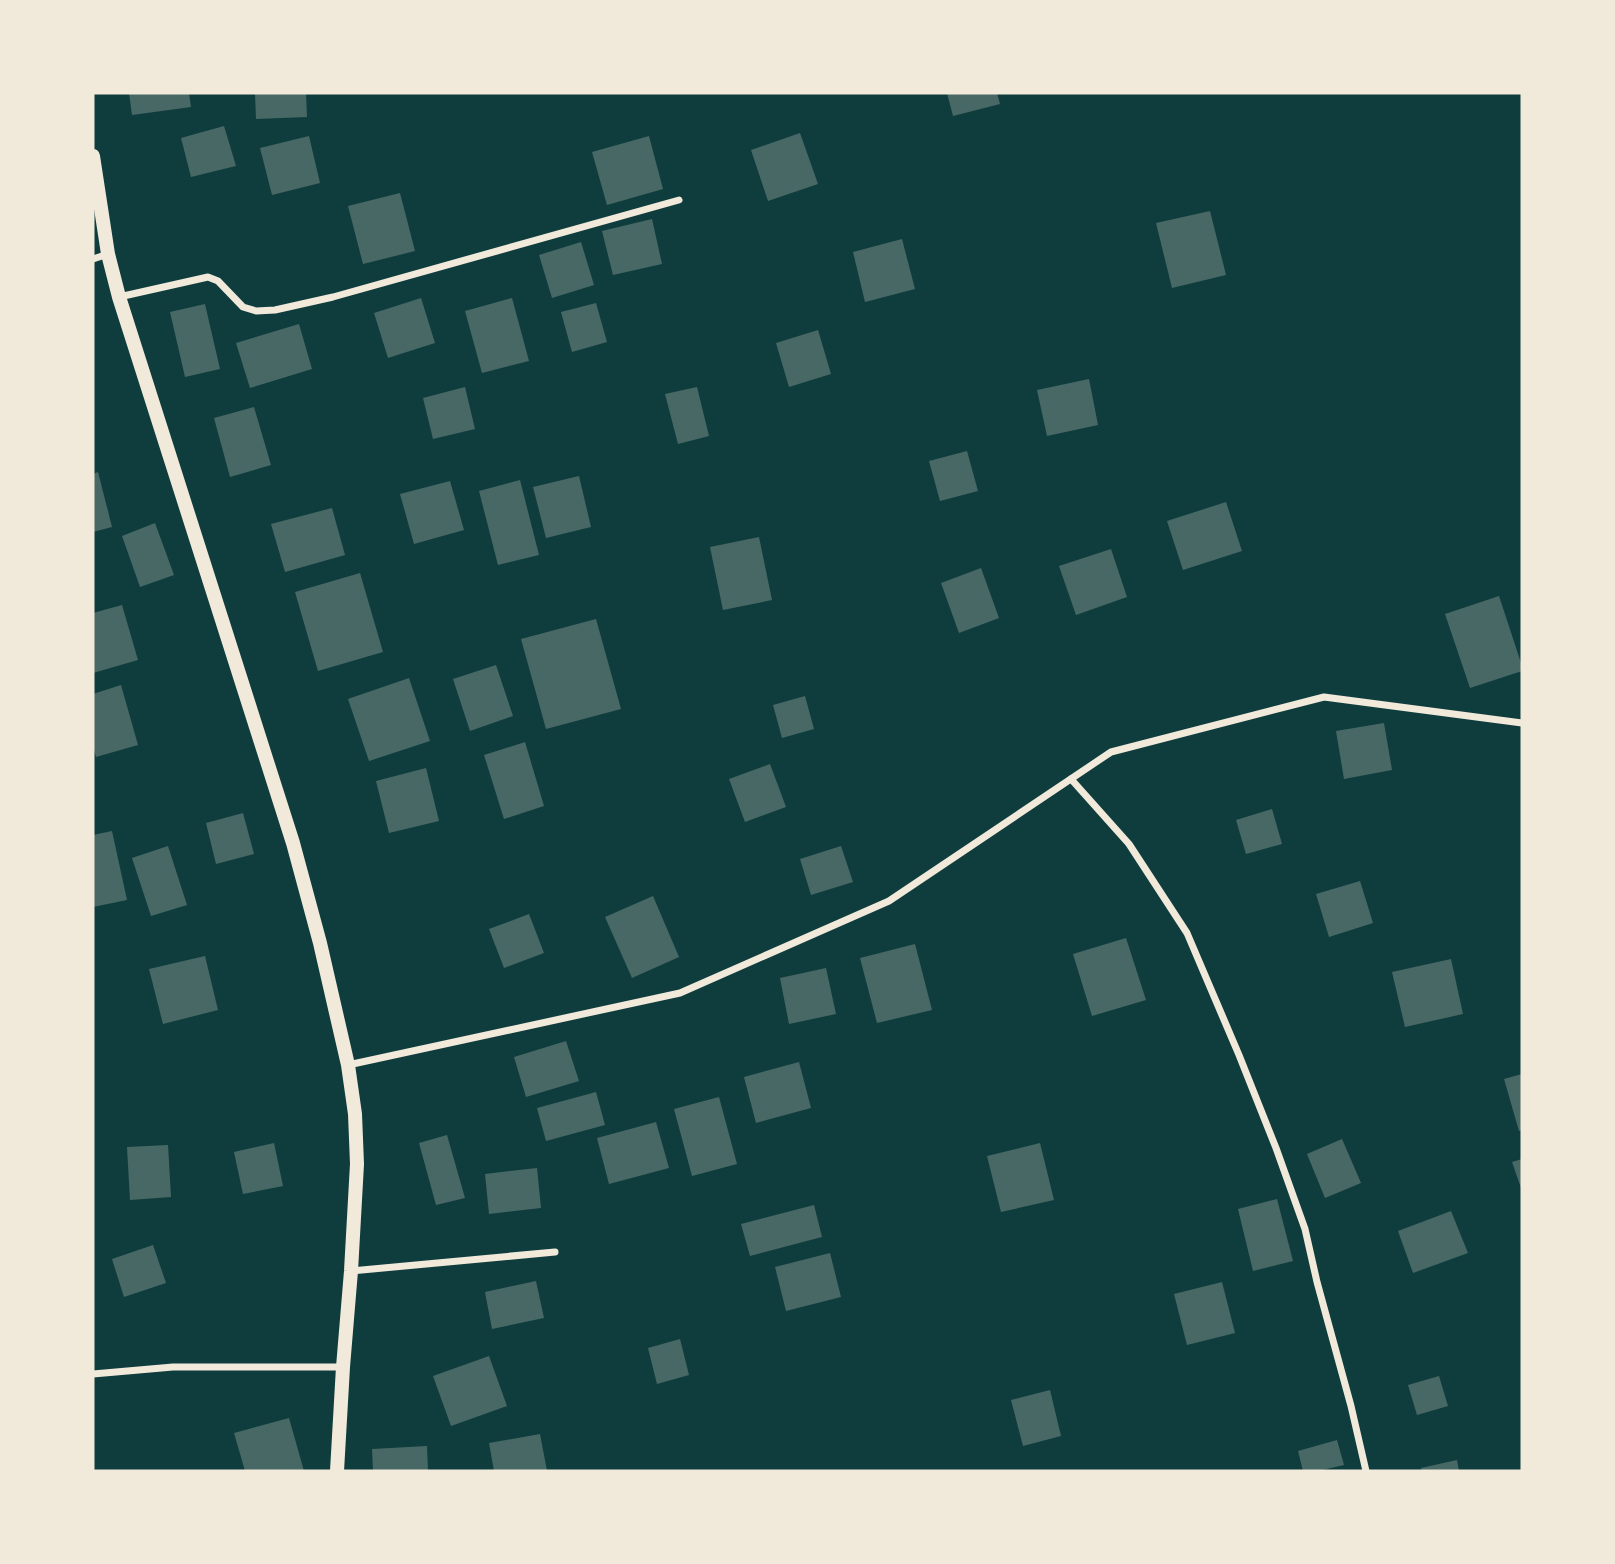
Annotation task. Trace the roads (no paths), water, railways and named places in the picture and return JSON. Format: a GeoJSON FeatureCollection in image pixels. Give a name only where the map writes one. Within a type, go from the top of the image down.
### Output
{"type":"FeatureCollection","features":[{"type":"Feature","properties":{"kind":"main road"},"geometry":{"type":"LineString","coordinates":[[93,156],[108,254],[119,298],[293,843],[320,943],[348,1065],[357,1144],[337,1471]]}},
{"type":"Feature","properties":{"kind":"street"},"geometry":{"type":"LineString","coordinates":[[119,298],[208,277],[218,281],[243,307],[256,312],[275,310],[333,298],[679,200]]}},
{"type":"Feature","properties":{"kind":"street"},"geometry":{"type":"LineString","coordinates":[[93,259],[108,254]]}},
{"type":"Feature","properties":{"kind":"street"},"geometry":{"type":"LineString","coordinates":[[348,1065],[680,993],[889,901],[1111,752],[1324,697],[1522,723]]}},
{"type":"Feature","properties":{"kind":"street"},"geometry":{"type":"LineString","coordinates":[[1071,779],[1129,844],[1187,933],[1239,1055],[1305,1229],[1366,1471]]}},
{"type":"Feature","properties":{"kind":"street"},"geometry":{"type":"LineString","coordinates":[[351,1271],[555,1252]]}},
{"type":"Feature","properties":{"kind":"street"},"geometry":{"type":"LineString","coordinates":[[93,1374],[173,1367],[343,1367]]}}]}
